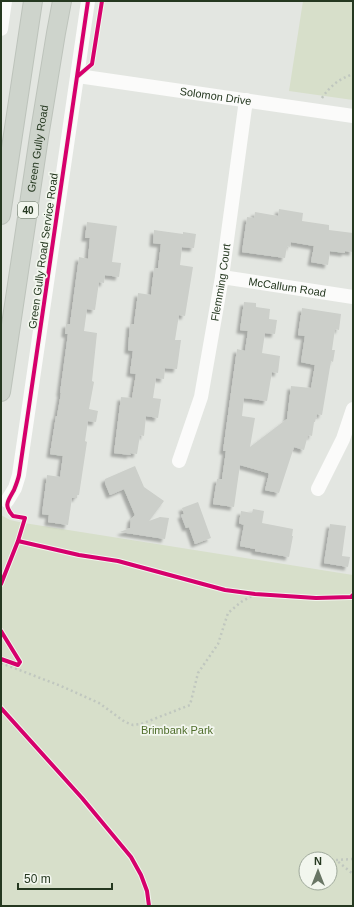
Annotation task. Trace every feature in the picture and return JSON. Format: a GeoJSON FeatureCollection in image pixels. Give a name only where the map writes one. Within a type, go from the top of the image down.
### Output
{"type":"FeatureCollection","features":[{"type":"Feature","properties":{"kind":"main road","name":"40"},"geometry":{"type":"LineString","coordinates":[[1,215],[33,1]]}},
{"type":"Feature","properties":{"kind":"main road","name":"Green Gully Road"},"geometry":{"type":"LineString","coordinates":[[1,392],[39,137],[62,1]]}},
{"type":"Feature","properties":{"kind":"street"},"geometry":{"type":"LineString","coordinates":[[1,29],[5,1]]}},
{"type":"Feature","properties":{"kind":"street","name":"Green Gully Road Service Road"},"geometry":{"type":"LineString","coordinates":[[7,501],[15,488],[19,475],[88,1]]}},
{"type":"Feature","properties":{"kind":"street","name":"Solomon Drive"},"geometry":{"type":"LineString","coordinates":[[78,76],[353,116]]}},
{"type":"Feature","properties":{"kind":"street","name":"Flemming Court"},"geometry":{"type":"LineString","coordinates":[[179,461],[201,397],[222,277],[246,100]]}},
{"type":"Feature","properties":{"kind":"street","name":"McCallum Road"},"geometry":{"type":"LineString","coordinates":[[222,277],[353,297]]}},
{"type":"Feature","properties":{"kind":"street"},"geometry":{"type":"LineString","coordinates":[[318,489],[343,439],[353,409]]}},
{"type":"Feature","properties":{"kind":"path"},"geometry":{"type":"LineString","coordinates":[[322,98],[331,86],[353,74]]}},
{"type":"Feature","properties":{"kind":"path"},"geometry":{"type":"LineString","coordinates":[[247,593],[262,595]]}},
{"type":"Feature","properties":{"kind":"path"},"geometry":{"type":"LineString","coordinates":[[1,663],[36,675],[99,703],[125,722],[133,725],[141,724],[190,705],[198,673],[218,644],[228,613],[241,602],[255,594]]}},
{"type":"Feature","properties":{"kind":"path"},"geometry":{"type":"LineString","coordinates":[[1,659],[18,665]]}},
{"type":"Feature","properties":{"kind":"path"},"geometry":{"type":"LineString","coordinates":[[353,859],[336,860],[353,874]]}},
{"type":"Feature","properties":{"kind":"green space"},"geometry":{"type":"Polygon","coordinates":[[[303,1],[353,1],[353,100],[289,91],[303,1]]]}},
{"type":"Feature","properties":{"kind":"green space","name":"Brimbank Park"},"geometry":{"type":"Polygon","coordinates":[[[1,515],[10,520],[24,523],[353,575],[353,906],[1,906],[1,515]]]}},
{"type":"Feature","properties":{"kind":"building"},"geometry":{"type":"Polygon","coordinates":[[[279,209],[303,213],[302,221],[329,225],[329,230],[353,233],[353,252],[345,251],[345,253],[330,251],[328,265],[311,262],[314,246],[291,242],[290,247],[287,246],[285,258],[242,252],[247,217],[254,218],[255,212],[278,216],[279,209]]]}},
{"type":"Feature","properties":{"kind":"building"},"geometry":{"type":"Polygon","coordinates":[[[87,222],[117,226],[112,262],[121,263],[119,277],[105,275],[104,283],[99,282],[95,310],[87,309],[84,331],[97,333],[92,381],[94,382],[89,409],[98,411],[96,422],[88,421],[85,441],[87,442],[79,495],[77,495],[77,498],[72,498],[68,525],[48,522],[49,515],[42,514],[47,475],[60,477],[63,456],[50,454],[61,393],[68,334],[65,334],[66,324],[70,324],[79,257],[88,259],[90,238],[85,238],[87,222]]]}},
{"type":"Feature","properties":{"kind":"building"},"geometry":{"type":"Polygon","coordinates":[[[154,230],[183,234],[183,232],[196,234],[194,248],[182,247],[180,265],[193,267],[185,316],[179,315],[175,340],[181,340],[177,369],[165,368],[164,379],[156,378],[153,398],[161,399],[158,418],[146,416],[144,436],[140,435],[137,454],[130,453],[131,455],[114,453],[121,397],[132,398],[136,374],[130,373],[133,351],[128,350],[130,324],[134,324],[138,293],[151,295],[154,268],[158,268],[161,244],[153,243],[154,230]]]}},
{"type":"Feature","properties":{"kind":"building"},"geometry":{"type":"Polygon","coordinates":[[[244,302],[256,303],[256,307],[270,309],[269,319],[277,320],[275,334],[265,333],[262,353],[280,356],[278,373],[272,372],[267,401],[244,398],[242,416],[255,418],[250,447],[287,419],[291,386],[311,388],[315,365],[301,362],[305,336],[298,335],[302,308],[341,314],[339,330],[335,329],[332,350],[335,350],[333,362],[331,361],[322,415],[317,414],[312,436],[308,435],[304,450],[294,447],[279,493],[265,490],[268,473],[240,465],[234,507],[213,504],[217,479],[222,479],[226,451],[223,451],[237,349],[245,351],[248,331],[240,330],[244,302]]]}},
{"type":"Feature","properties":{"kind":"building"},"geometry":{"type":"Polygon","coordinates":[[[135,466],[144,487],[164,501],[149,521],[160,517],[169,518],[165,539],[120,532],[130,528],[131,519],[135,515],[124,489],[110,495],[105,479],[135,466]]]}},
{"type":"Feature","properties":{"kind":"building"},"geometry":{"type":"Polygon","coordinates":[[[198,502],[211,538],[195,544],[189,527],[186,528],[181,515],[184,514],[182,508],[198,502]]]}},
{"type":"Feature","properties":{"kind":"building"},"geometry":{"type":"Polygon","coordinates":[[[253,509],[264,511],[262,523],[293,529],[289,557],[255,551],[255,549],[240,546],[244,525],[239,523],[241,511],[252,513],[253,509]]]}},
{"type":"Feature","properties":{"kind":"building"},"geometry":{"type":"Polygon","coordinates":[[[330,524],[346,526],[342,556],[350,557],[348,567],[324,563],[330,524]]]}},
{"type":"Feature","properties":{"kind":"cycle path"},"geometry":{"type":"LineString","coordinates":[[1,584],[18,541],[25,518],[13,516],[7,506],[18,481],[19,475],[88,1]]}},
{"type":"Feature","properties":{"kind":"cycle path"},"geometry":{"type":"LineString","coordinates":[[78,76],[92,64],[102,1]]}},
{"type":"Feature","properties":{"kind":"cycle path"},"geometry":{"type":"LineString","coordinates":[[18,541],[79,555],[118,561],[225,590],[255,594],[316,598],[351,597],[353,595]]}},
{"type":"Feature","properties":{"kind":"cycle path"},"geometry":{"type":"LineString","coordinates":[[1,631],[20,662],[18,665],[1,659]]}},
{"type":"Feature","properties":{"kind":"cycle path"},"geometry":{"type":"LineString","coordinates":[[1,708],[82,798],[131,857],[141,875],[147,891],[149,906]]}}]}
